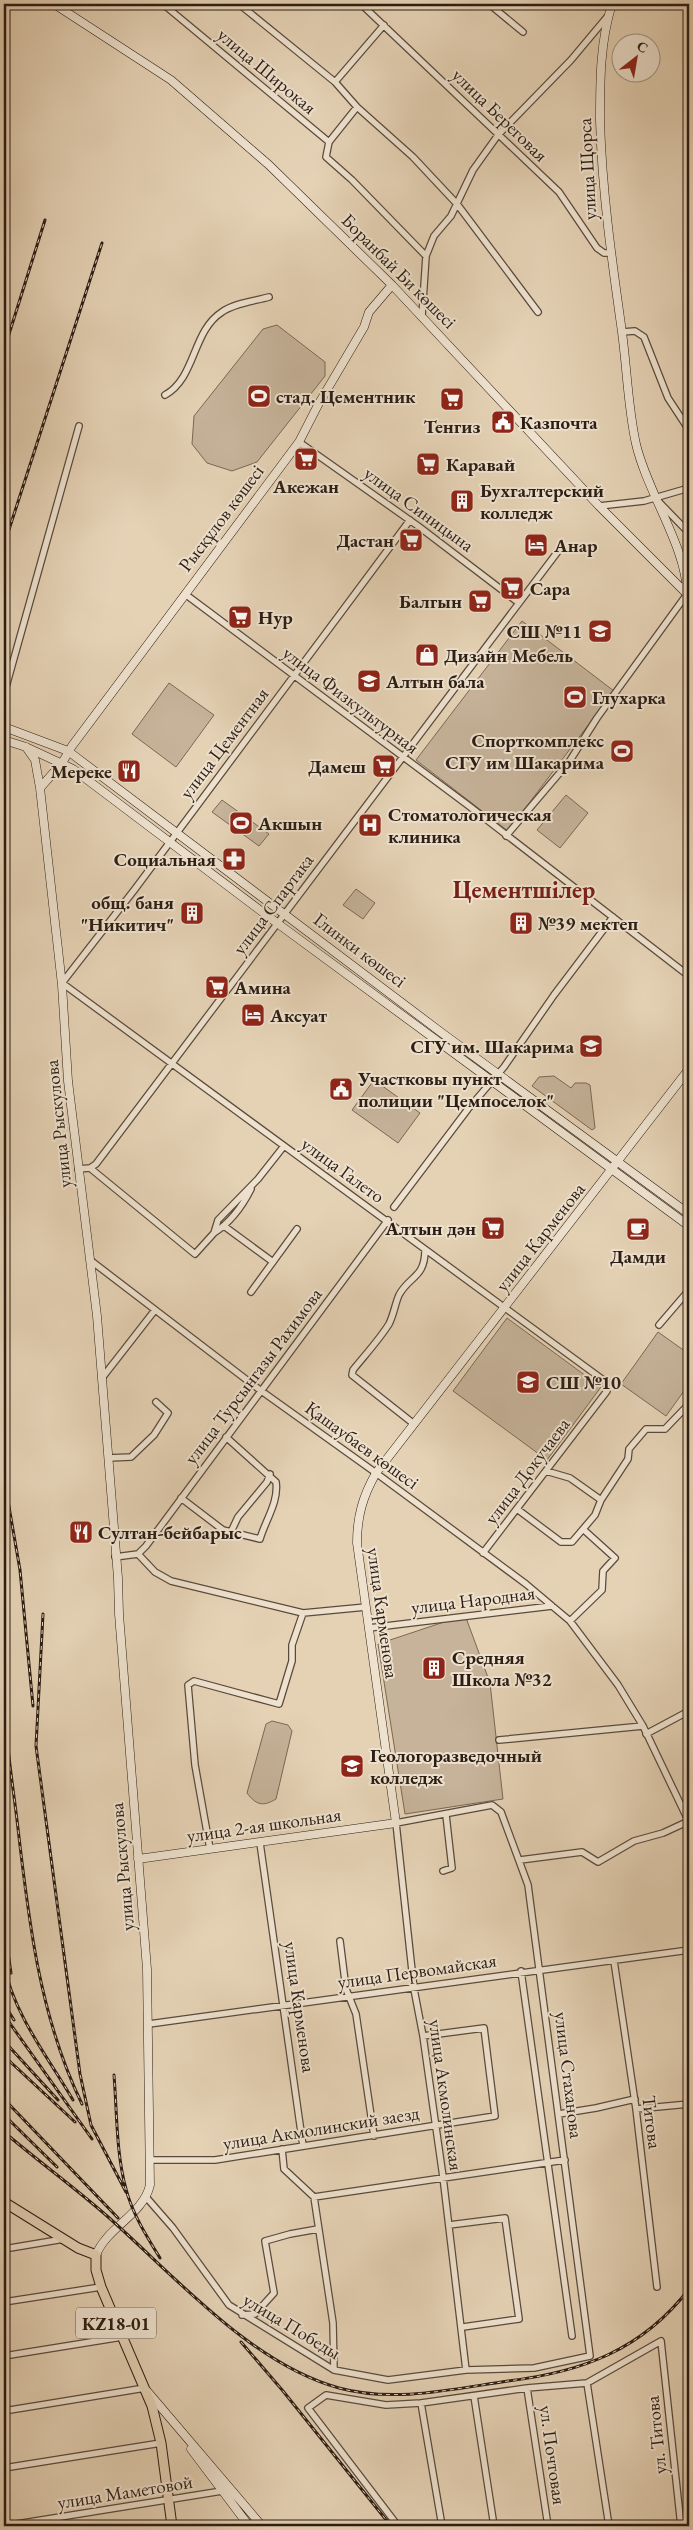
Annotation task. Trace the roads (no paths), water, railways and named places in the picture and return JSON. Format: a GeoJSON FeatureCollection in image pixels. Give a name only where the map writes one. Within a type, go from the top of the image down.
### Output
{"type":"FeatureCollection","features":[{"type":"Feature","properties":{"kind":"main road"},"geometry":{"type":"LineString","coordinates":[[4,2202],[64,2239],[96,2255]]}},
{"type":"Feature","properties":{"kind":"main road","name":"KZ18-01"},"geometry":{"type":"LineString","coordinates":[[96,2255],[96,2270],[101,2286],[145,2388],[161,2443],[172,2526]]}},
{"type":"Feature","properties":{"kind":"street","name":"Боранбай Би көшесі"},"geometry":{"type":"LineString","coordinates":[[54,4],[171,80],[269,165],[392,285],[599,506],[688,595]]}},
{"type":"Feature","properties":{"kind":"street","name":"улица Широкая"},"geometry":{"type":"LineString","coordinates":[[163,4],[329,142]]}},
{"type":"Feature","properties":{"kind":"street","name":"улица Широкая"},"geometry":{"type":"LineString","coordinates":[[239,4],[335,82],[357,107],[413,157],[457,204],[538,312]]}},
{"type":"Feature","properties":{"kind":"street","name":"улица Береговая"},"geometry":{"type":"LineString","coordinates":[[362,4],[559,192],[597,248],[604,253],[610,253]]}},
{"type":"Feature","properties":{"kind":"street"},"geometry":{"type":"LineString","coordinates":[[489,4],[523,32]]}},
{"type":"Feature","properties":{"kind":"street","name":"улица Щорса"},"geometry":{"type":"LineString","coordinates":[[612,4],[608,16],[600,80],[601,138],[610,253],[636,444],[654,497],[685,570],[688,595]]}},
{"type":"Feature","properties":{"kind":"street"},"geometry":{"type":"LineString","coordinates":[[422,316],[426,256],[434,236],[451,216],[473,170],[498,135],[571,60],[608,16]]}},
{"type":"Feature","properties":{"kind":"street"},"geometry":{"type":"LineString","coordinates":[[335,82],[384,24]]}},
{"type":"Feature","properties":{"kind":"street"},"geometry":{"type":"LineString","coordinates":[[357,107],[329,142],[326,157],[352,180],[426,256]]}},
{"type":"Feature","properties":{"kind":"street","name":"Рысқұлов көшесі"},"geometry":{"type":"LineString","coordinates":[[62,763],[68,751],[299,442],[318,405],[364,327],[369,312],[392,285]]}},
{"type":"Feature","properties":{"kind":"street"},"geometry":{"type":"LineString","coordinates":[[164,395],[176,389],[208,323],[223,311],[269,297]]}},
{"type":"Feature","properties":{"kind":"street"},"geometry":{"type":"LineString","coordinates":[[622,332],[635,331],[644,337],[668,398],[689,430]]}},
{"type":"Feature","properties":{"kind":"street"},"geometry":{"type":"LineString","coordinates":[[4,694],[79,426]]}},
{"type":"Feature","properties":{"kind":"street","name":"улица Синицына"},"geometry":{"type":"LineString","coordinates":[[299,442],[410,520],[519,603]]}},
{"type":"Feature","properties":{"kind":"street"},"geometry":{"type":"LineString","coordinates":[[599,506],[644,501],[689,488]]}},
{"type":"Feature","properties":{"kind":"street"},"geometry":{"type":"LineString","coordinates":[[654,497],[689,533]]}},
{"type":"Feature","properties":{"kind":"street","name":"улица Цементная"},"geometry":{"type":"LineString","coordinates":[[62,983],[410,520]]}},
{"type":"Feature","properties":{"kind":"street","name":"улица Спартака"},"geometry":{"type":"LineString","coordinates":[[90,1168],[96,1164],[559,550]]}},
{"type":"Feature","properties":{"kind":"street","name":"улица Физкультурная"},"geometry":{"type":"LineString","coordinates":[[185,594],[689,976]]}},
{"type":"Feature","properties":{"kind":"street"},"geometry":{"type":"LineString","coordinates":[[506,836],[569,762],[597,718],[688,595]]}},
{"type":"Feature","properties":{"kind":"street","name":"Глинки көшесі"},"geometry":{"type":"LineString","coordinates":[[4,727],[68,751],[277,923],[689,1226]]}},
{"type":"Feature","properties":{"kind":"street","name":"Глинки көшесі"},"geometry":{"type":"LineString","coordinates":[[4,740],[26,747],[62,763],[284,914],[689,1214]]}},
{"type":"Feature","properties":{"kind":"street","name":"улица Рыскулова"},"geometry":{"type":"LineString","coordinates":[[26,747],[35,760],[40,788],[62,983],[68,1081],[102,1378],[147,1969],[151,2160],[150,2185],[146,2197]]}},
{"type":"Feature","properties":{"kind":"street"},"geometry":{"type":"LineString","coordinates":[[40,788],[62,763]]}},
{"type":"Feature","properties":{"kind":"street"},"geometry":{"type":"LineString","coordinates":[[394,1207],[499,1073],[554,995],[613,917]]}},
{"type":"Feature","properties":{"kind":"street","name":"улица Галето"},"geometry":{"type":"LineString","coordinates":[[62,983],[388,1220],[424,1250],[606,1382]]}},
{"type":"Feature","properties":{"kind":"street","name":"улица Карменова"},"geometry":{"type":"LineString","coordinates":[[396,1823],[366,1607],[357,1521],[364,1493],[376,1472],[689,1070]]}},
{"type":"Feature","properties":{"kind":"street"},"geometry":{"type":"LineString","coordinates":[[214,1233],[218,1220],[253,1185],[284,1146]]}},
{"type":"Feature","properties":{"kind":"street"},"geometry":{"type":"LineString","coordinates":[[78,1169],[90,1168],[195,1254],[214,1233],[224,1226],[245,1200],[253,1185]]}},
{"type":"Feature","properties":{"kind":"street","name":"улица Турсынгазы Рахимова"},"geometry":{"type":"LineString","coordinates":[[140,1552],[388,1220]]}},
{"type":"Feature","properties":{"kind":"street"},"geometry":{"type":"LineString","coordinates":[[224,1226],[273,1262]]}},
{"type":"Feature","properties":{"kind":"street"},"geometry":{"type":"LineString","coordinates":[[251,1292],[297,1230]]}},
{"type":"Feature","properties":{"kind":"street"},"geometry":{"type":"LineString","coordinates":[[414,1424],[352,1375],[353,1370],[388,1325],[396,1310],[399,1294],[413,1280],[425,1262],[424,1250]]}},
{"type":"Feature","properties":{"kind":"street","name":"Қашаубаев көшесі"},"geometry":{"type":"LineString","coordinates":[[90,1260],[260,1390],[376,1472],[570,1621],[604,1667],[643,1726],[689,1822]]}},
{"type":"Feature","properties":{"kind":"street"},"geometry":{"type":"LineString","coordinates":[[659,1326],[689,1290]]}},
{"type":"Feature","properties":{"kind":"street"},"geometry":{"type":"LineString","coordinates":[[102,1378],[155,1310]]}},
{"type":"Feature","properties":{"kind":"street","name":"улица Докучаева"},"geometry":{"type":"LineString","coordinates":[[483,1553],[607,1391],[606,1382]]}},
{"type":"Feature","properties":{"kind":"street"},"geometry":{"type":"LineString","coordinates":[[108,1458],[131,1458],[154,1435],[168,1413],[156,1402]]}},
{"type":"Feature","properties":{"kind":"street"},"geometry":{"type":"LineString","coordinates":[[517,1509],[561,1542],[572,1542],[595,1515],[601,1500],[628,1459],[629,1449],[646,1429],[665,1429],[689,1404]]}},
{"type":"Feature","properties":{"kind":"street"},"geometry":{"type":"LineString","coordinates":[[181,1498],[216,1526],[230,1534],[260,1539],[272,1508],[277,1486],[270,1474],[226,1437]]}},
{"type":"Feature","properties":{"kind":"street"},"geometry":{"type":"LineString","coordinates":[[546,1471],[570,1478],[601,1500]]}},
{"type":"Feature","properties":{"kind":"street"},"geometry":{"type":"LineString","coordinates":[[230,1534],[238,1516],[267,1482],[270,1474]]}},
{"type":"Feature","properties":{"kind":"street"},"geometry":{"type":"LineString","coordinates":[[570,1621],[602,1590],[603,1571],[614,1558],[584,1530]]}},
{"type":"Feature","properties":{"kind":"street"},"geometry":{"type":"LineString","coordinates":[[115,1557],[140,1552],[155,1572],[171,1581],[304,1613],[366,1607]]}},
{"type":"Feature","properties":{"kind":"street","name":"улица Народная"},"geometry":{"type":"LineString","coordinates":[[369,1628],[552,1606]]}},
{"type":"Feature","properties":{"kind":"street"},"geometry":{"type":"LineString","coordinates":[[210,1849],[195,1765],[188,1685],[194,1682],[279,1704],[292,1661],[292,1645],[304,1613]]}},
{"type":"Feature","properties":{"kind":"street"},"geometry":{"type":"LineString","coordinates":[[646,1734],[689,1711]]}},
{"type":"Feature","properties":{"kind":"street"},"geometry":{"type":"LineString","coordinates":[[499,1740],[643,1726]]}},
{"type":"Feature","properties":{"kind":"street","name":"улица Стаханова"},"geometry":{"type":"LineString","coordinates":[[446,1815],[492,1805],[497,1807],[502,1812],[528,1885],[590,2352]]}},
{"type":"Feature","properties":{"kind":"street"},"geometry":{"type":"LineString","coordinates":[[396,1823],[446,1815],[452,1868],[443,1871]]}},
{"type":"Feature","properties":{"kind":"street"},"geometry":{"type":"LineString","coordinates":[[520,1860],[582,1852],[598,1862],[634,1841],[663,1833],[689,1822]]}},
{"type":"Feature","properties":{"kind":"street","name":"улица 2-ая школьная"},"geometry":{"type":"LineString","coordinates":[[138,1859],[396,1823]]}},
{"type":"Feature","properties":{"kind":"street","name":"улица Акмолинская"},"geometry":{"type":"LineString","coordinates":[[396,1823],[414,1989],[423,2036],[434,2127],[443,2177],[463,2327],[466,2370]]}},
{"type":"Feature","properties":{"kind":"street","name":"улица Карменова"},"geometry":{"type":"LineString","coordinates":[[260,1843],[302,2146]]}},
{"type":"Feature","properties":{"kind":"street"},"geometry":{"type":"LineString","coordinates":[[340,1941],[346,1989],[356,2014],[374,2136]]}},
{"type":"Feature","properties":{"kind":"street","name":"улица Первомайская"},"geometry":{"type":"LineString","coordinates":[[149,2024],[283,2004],[414,1989],[521,1972],[689,1950]]}},
{"type":"Feature","properties":{"kind":"street","name":"Титова"},"geometry":{"type":"LineString","coordinates":[[614,1961],[635,2099],[657,2287]]}},
{"type":"Feature","properties":{"kind":"street"},"geometry":{"type":"LineString","coordinates":[[521,1972],[572,2336]]}},
{"type":"Feature","properties":{"kind":"street","name":"улица Акмолинский заезд"},"geometry":{"type":"LineString","coordinates":[[151,2160],[215,2160],[495,2116],[484,2028],[423,2036]]}},
{"type":"Feature","properties":{"kind":"street"},"geometry":{"type":"LineString","coordinates":[[559,2114],[613,2105],[635,2099]]}},
{"type":"Feature","properties":{"kind":"street"},"geometry":{"type":"LineString","coordinates":[[636,2109],[689,2104]]}},
{"type":"Feature","properties":{"kind":"street"},"geometry":{"type":"LineString","coordinates":[[282,2149],[284,2169],[314,2197],[333,2323],[334,2370]]}},
{"type":"Feature","properties":{"kind":"street"},"geometry":{"type":"LineString","coordinates":[[314,2197],[564,2160]]}},
{"type":"Feature","properties":{"kind":"street"},"geometry":{"type":"LineString","coordinates":[[96,2255],[106,2239],[146,2197]]}},
{"type":"Feature","properties":{"kind":"street","name":"улица Победы"},"geometry":{"type":"LineString","coordinates":[[146,2197],[173,2228],[228,2305],[334,2370],[388,2380],[466,2370],[534,2368],[589,2357],[590,2352]]}},
{"type":"Feature","properties":{"kind":"street"},"geometry":{"type":"LineString","coordinates":[[449,2225],[505,2218],[519,2319],[463,2327]]}},
{"type":"Feature","properties":{"kind":"street"},"geometry":{"type":"LineString","coordinates":[[242,2315],[255,2314],[274,2294],[265,2241],[318,2229]]}},
{"type":"Feature","properties":{"kind":"street"},"geometry":{"type":"LineString","coordinates":[[4,2249],[64,2239]]}},
{"type":"Feature","properties":{"kind":"street"},"geometry":{"type":"LineString","coordinates":[[4,2302],[101,2286]]}},
{"type":"Feature","properties":{"kind":"street"},"geometry":{"type":"LineString","coordinates":[[4,2356],[122,2337]]}},
{"type":"Feature","properties":{"kind":"street","name":"ул. Титова"},"geometry":{"type":"LineString","coordinates":[[587,2383],[661,2341],[681,2526]]}},
{"type":"Feature","properties":{"kind":"street"},"geometry":{"type":"LineString","coordinates":[[398,2526],[308,2408],[326,2395],[386,2405],[421,2403],[527,2388],[587,2383],[609,2526]]}},
{"type":"Feature","properties":{"kind":"street"},"geometry":{"type":"LineString","coordinates":[[4,2411],[145,2388],[262,2526]]}},
{"type":"Feature","properties":{"kind":"street","name":"ул. Почтовая"},"geometry":{"type":"LineString","coordinates":[[527,2388],[548,2526]]}},
{"type":"Feature","properties":{"kind":"street"},"geometry":{"type":"LineString","coordinates":[[474,2396],[494,2526]]}},
{"type":"Feature","properties":{"kind":"street"},"geometry":{"type":"LineString","coordinates":[[421,2403],[442,2526]]}},
{"type":"Feature","properties":{"kind":"street"},"geometry":{"type":"LineString","coordinates":[[173,2422],[249,2526]]}},
{"type":"Feature","properties":{"kind":"street"},"geometry":{"type":"LineString","coordinates":[[4,2468],[161,2443]]}},
{"type":"Feature","properties":{"kind":"street","name":"улица Маметовой"},"geometry":{"type":"LineString","coordinates":[[4,2526],[222,2491]]}},
{"type":"Feature","properties":{"kind":"railway"},"geometry":{"type":"LineString","coordinates":[[4,350],[45,220]]}},
{"type":"Feature","properties":{"kind":"railway"},"geometry":{"type":"LineString","coordinates":[[4,545],[102,243]]}},
{"type":"Feature","properties":{"kind":"railway"},"geometry":{"type":"LineString","coordinates":[[4,1478],[20,1570],[33,1706]]}},
{"type":"Feature","properties":{"kind":"railway"},"geometry":{"type":"LineString","coordinates":[[43,1614],[36,1746],[80,2074],[91,2125],[126,2192]]}},
{"type":"Feature","properties":{"kind":"railway"},"geometry":{"type":"LineString","coordinates":[[4,1695],[7,1742],[37,1965],[55,2036],[82,2104]]}},
{"type":"Feature","properties":{"kind":"railway"},"geometry":{"type":"LineString","coordinates":[[4,1925],[11,1973]]}},
{"type":"Feature","properties":{"kind":"railway"},"geometry":{"type":"LineString","coordinates":[[4,1965],[15,2001],[33,2035],[73,2100]]}},
{"type":"Feature","properties":{"kind":"railway"},"geometry":{"type":"LineString","coordinates":[[4,2004],[14,2020]]}},
{"type":"Feature","properties":{"kind":"railway"},"geometry":{"type":"LineString","coordinates":[[4,2015],[92,2139]]}},
{"type":"Feature","properties":{"kind":"railway"},"geometry":{"type":"LineString","coordinates":[[4,2041],[58,2100]]}},
{"type":"Feature","properties":{"kind":"railway"},"geometry":{"type":"LineString","coordinates":[[4,2056],[75,2122]]}},
{"type":"Feature","properties":{"kind":"railway"},"geometry":{"type":"LineString","coordinates":[[114,2075],[119,2147],[126,2189],[136,2216],[160,2258]]}},
{"type":"Feature","properties":{"kind":"railway"},"geometry":{"type":"LineString","coordinates":[[4,2099],[118,2218]]}},
{"type":"Feature","properties":{"kind":"railway"},"geometry":{"type":"LineString","coordinates":[[4,2115],[57,2167]]}},
{"type":"Feature","properties":{"kind":"railway"},"geometry":{"type":"LineString","coordinates":[[4,2132],[94,2205],[216,2316],[245,2339],[275,2359],[307,2376],[339,2388],[381,2394],[424,2393],[535,2377],[561,2371],[585,2364],[631,2343],[671,2310],[689,2289]]}},
{"type":"Feature","properties":{"kind":"railway"},"geometry":{"type":"LineString","coordinates":[[241,2342],[283,2391],[391,2526]]}},
{"type":"Feature","properties":{"kind":"place","name":"стад. Цементник"},"geometry":{"type":"Point","coordinates":[259,396]}},
{"type":"Feature","properties":{"kind":"place","name":"Тенгиз"},"geometry":{"type":"Point","coordinates":[452,399]}},
{"type":"Feature","properties":{"kind":"place","name":"Казпочта"},"geometry":{"type":"Point","coordinates":[503,422]}},
{"type":"Feature","properties":{"kind":"place","name":"Акежан"},"geometry":{"type":"Point","coordinates":[306,459]}},
{"type":"Feature","properties":{"kind":"place","name":"Каравай"},"geometry":{"type":"Point","coordinates":[428,464]}},
{"type":"Feature","properties":{"kind":"place","name":"Бухгалтерский колледж"},"geometry":{"type":"Point","coordinates":[462,501]}},
{"type":"Feature","properties":{"kind":"place","name":"Дастан"},"geometry":{"type":"Point","coordinates":[411,540]}},
{"type":"Feature","properties":{"kind":"place","name":"Анар"},"geometry":{"type":"Point","coordinates":[536,545]}},
{"type":"Feature","properties":{"kind":"place","name":"Сара"},"geometry":{"type":"Point","coordinates":[512,588]}},
{"type":"Feature","properties":{"kind":"place","name":"Балгын"},"geometry":{"type":"Point","coordinates":[480,601]}},
{"type":"Feature","properties":{"kind":"place","name":"Нур"},"geometry":{"type":"Point","coordinates":[240,617]}},
{"type":"Feature","properties":{"kind":"place","name":"СШ №11"},"geometry":{"type":"Point","coordinates":[600,631]}},
{"type":"Feature","properties":{"kind":"place","name":"Дизайн Мебель"},"geometry":{"type":"Point","coordinates":[427,655]}},
{"type":"Feature","properties":{"kind":"place","name":"Алтын бала"},"geometry":{"type":"Point","coordinates":[369,681]}},
{"type":"Feature","properties":{"kind":"place","name":"Глухарка"},"geometry":{"type":"Point","coordinates":[575,697]}},
{"type":"Feature","properties":{"kind":"place","name":"Спорткомплекс СГУ им Шакарима"},"geometry":{"type":"Point","coordinates":[622,751]}},
{"type":"Feature","properties":{"kind":"place","name":"Дамеш"},"geometry":{"type":"Point","coordinates":[384,766]}},
{"type":"Feature","properties":{"kind":"place","name":"Мереке"},"geometry":{"type":"Point","coordinates":[129,771]}},
{"type":"Feature","properties":{"kind":"place","name":"Акшын"},"geometry":{"type":"Point","coordinates":[241,823]}},
{"type":"Feature","properties":{"kind":"place","name":"Стоматологическая клиника"},"geometry":{"type":"Point","coordinates":[370,825]}},
{"type":"Feature","properties":{"kind":"place","name":"Социальная"},"geometry":{"type":"Point","coordinates":[234,859]}},
{"type":"Feature","properties":{"kind":"place","name":"общ. баня \"Никитич\""},"geometry":{"type":"Point","coordinates":[192,913]}},
{"type":"Feature","properties":{"kind":"place","name":"№39 мектеп"},"geometry":{"type":"Point","coordinates":[521,923]}},
{"type":"Feature","properties":{"kind":"place","name":"Амина"},"geometry":{"type":"Point","coordinates":[217,987]}},
{"type":"Feature","properties":{"kind":"place","name":"Аксуат"},"geometry":{"type":"Point","coordinates":[253,1015]}},
{"type":"Feature","properties":{"kind":"place","name":"СГУ им. Шакарима"},"geometry":{"type":"Point","coordinates":[591,1046]}},
{"type":"Feature","properties":{"kind":"place","name":"Участковы пункт полиции \"Цемпоселок\""},"geometry":{"type":"Point","coordinates":[341,1089]}},
{"type":"Feature","properties":{"kind":"place","name":"Алтын дән"},"geometry":{"type":"Point","coordinates":[493,1228]}},
{"type":"Feature","properties":{"kind":"place","name":"Дамди"},"geometry":{"type":"Point","coordinates":[638,1229]}},
{"type":"Feature","properties":{"kind":"place","name":"СШ №10"},"geometry":{"type":"Point","coordinates":[528,1382]}},
{"type":"Feature","properties":{"kind":"place","name":"Султан-бейбарыс"},"geometry":{"type":"Point","coordinates":[81,1532]}},
{"type":"Feature","properties":{"kind":"place","name":"Средняя Школа №32"},"geometry":{"type":"Point","coordinates":[434,1668]}},
{"type":"Feature","properties":{"kind":"place","name":"Геологоразведочный колледж"},"geometry":{"type":"Point","coordinates":[352,1766]}},
{"type":"Feature","properties":{"kind":"district","name":"Цементшілер"},"geometry":{"type":"Point","coordinates":[524,889]}}]}
